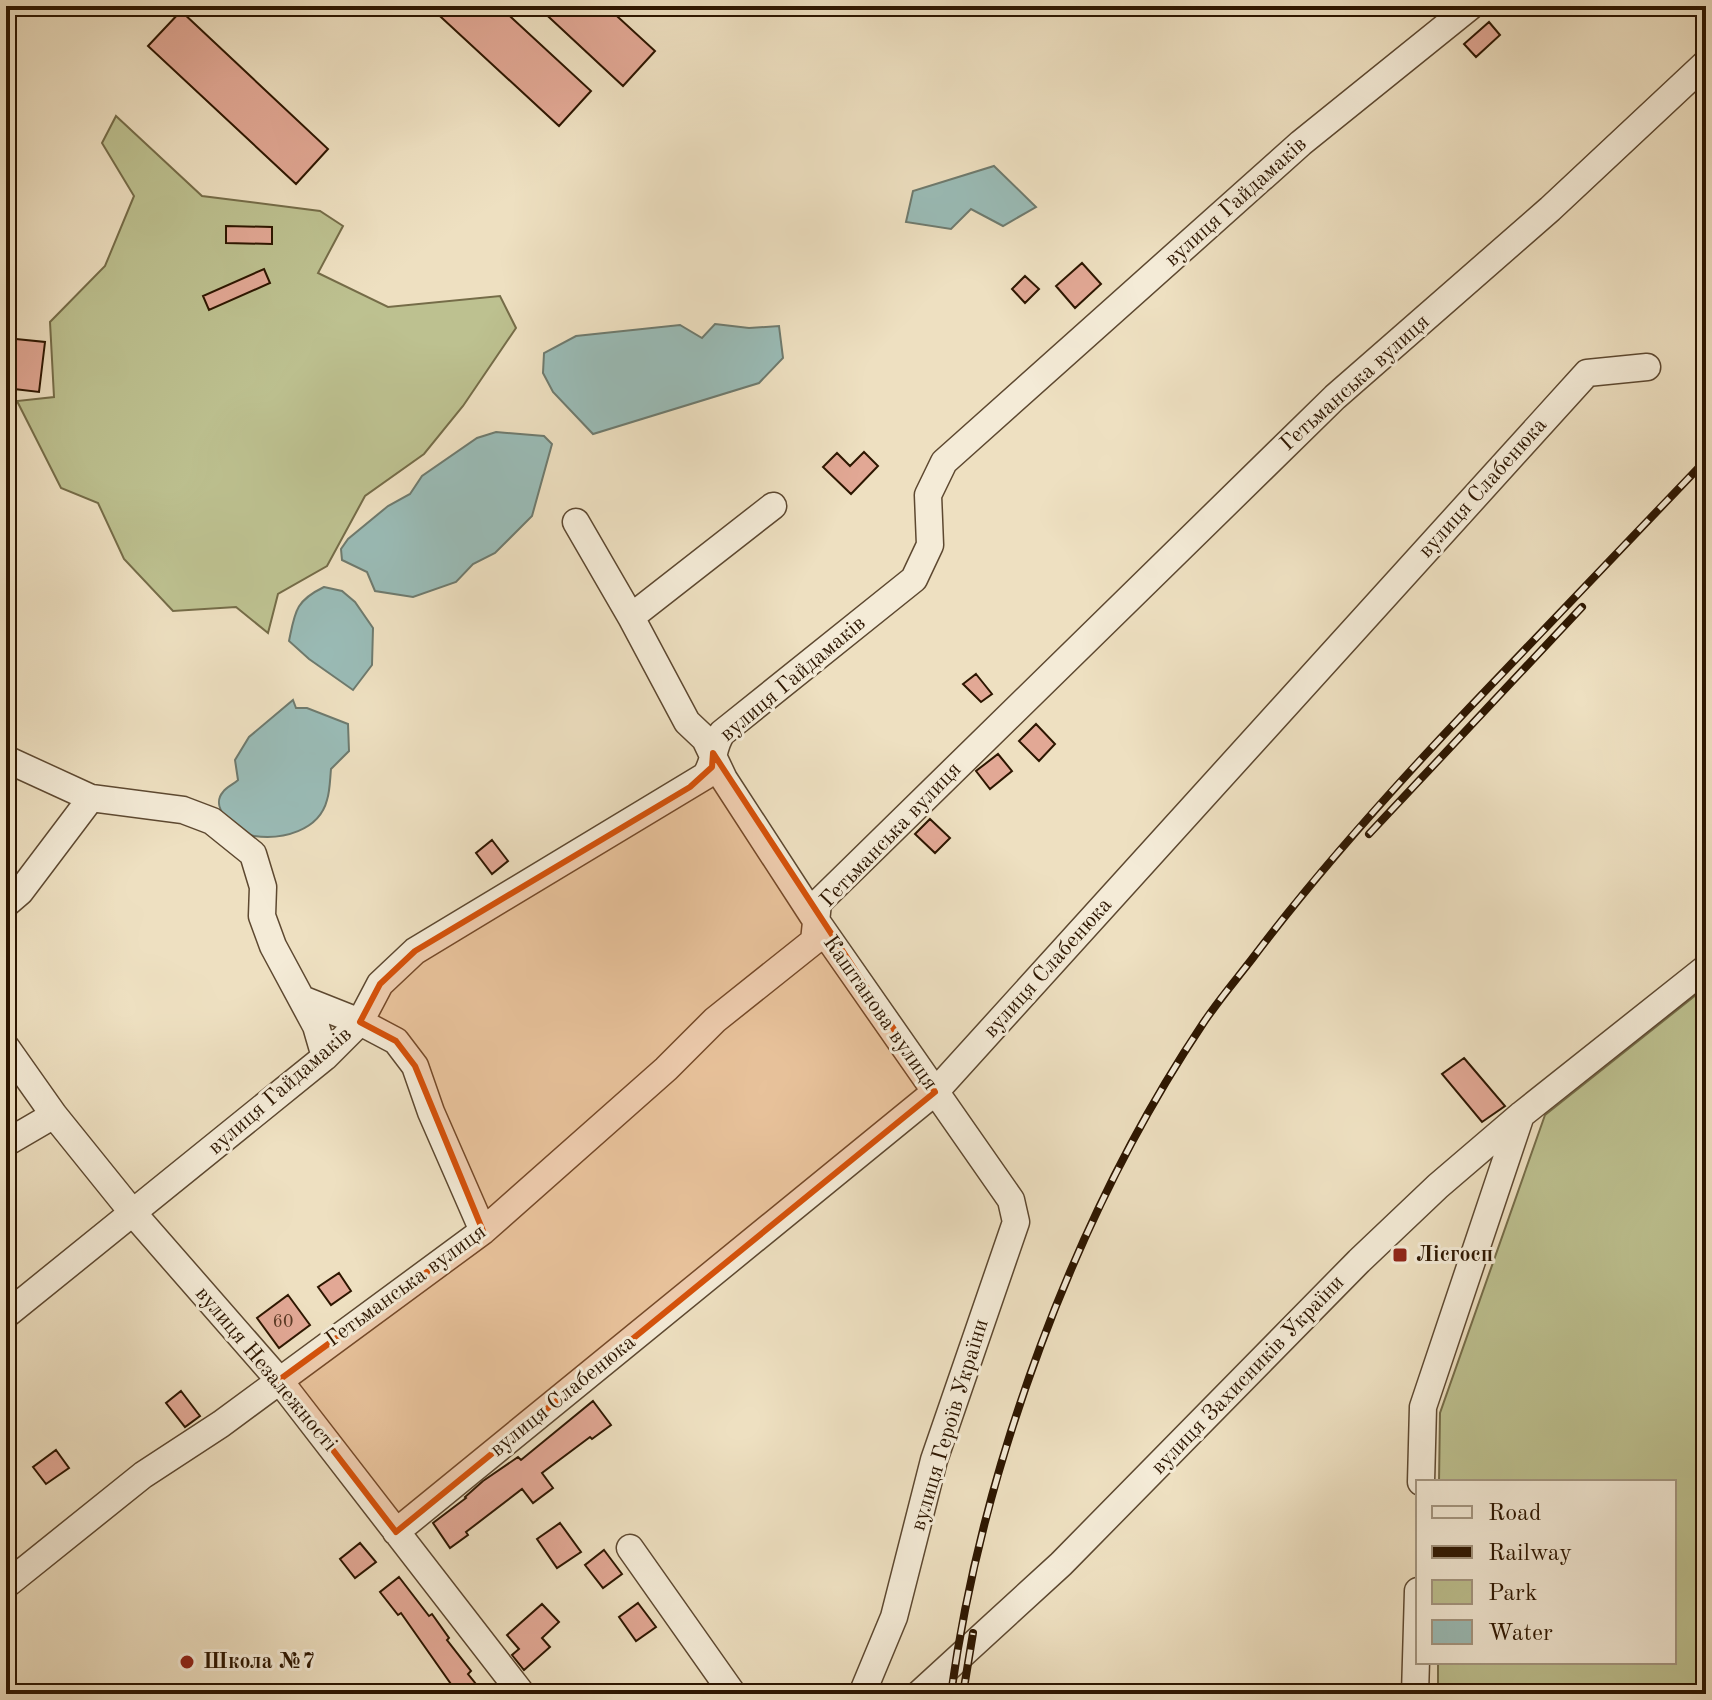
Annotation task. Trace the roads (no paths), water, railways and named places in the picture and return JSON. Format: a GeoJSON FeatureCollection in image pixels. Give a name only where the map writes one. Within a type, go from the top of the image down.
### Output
{"type":"FeatureCollection","features":[{"type":"Feature","properties":{"kind":"street","name":"вулиця Гайдамаків"},"geometry":{"type":"LineString","coordinates":[[6,1315],[325,1057],[360,1022],[380,984],[415,951],[690,787],[712,767],[716,742],[722,733],[914,579],[930,545],[928,495],[944,462],[1301,143],[1471,6]]}},
{"type":"Feature","properties":{"kind":"street","name":"Гетьманська вулиця"},"geometry":{"type":"LineString","coordinates":[[6,1585],[143,1475],[221,1424],[483,1231],[666,1069],[715,1020],[814,941],[818,903],[1335,397],[1550,209],[1706,63]]}},
{"type":"Feature","properties":{"kind":"street","name":"вулиця Слабенюка"},"geometry":{"type":"LineString","coordinates":[[396,1532],[935,1092],[1587,373],[1647,367]]}},
{"type":"Feature","properties":{"kind":"street"},"geometry":{"type":"LineString","coordinates":[[631,617],[773,506]]}},
{"type":"Feature","properties":{"kind":"street","name":"Каштанова вулиця"},"geometry":{"type":"LineString","coordinates":[[576,522],[687,722],[705,739],[724,779],[815,919],[1011,1200]]}},
{"type":"Feature","properties":{"kind":"street"},"geometry":{"type":"LineString","coordinates":[[6,759],[91,798],[183,810],[212,821],[253,854],[263,887],[262,916],[273,946],[316,1026],[325,1057]]}},
{"type":"Feature","properties":{"kind":"street"},"geometry":{"type":"LineString","coordinates":[[6,904],[36,872],[91,798]]}},
{"type":"Feature","properties":{"kind":"street","name":"вулиця Захисників України"},"geometry":{"type":"LineString","coordinates":[[919,1694],[1061,1564],[1359,1261],[1438,1186],[1521,1115],[1706,968]]}},
{"type":"Feature","properties":{"kind":"street"},"geometry":{"type":"LineString","coordinates":[[302,999],[360,1022],[396,1041],[415,1066],[431,1112],[483,1231]]}},
{"type":"Feature","properties":{"kind":"street","name":"вулиця Незалежності"},"geometry":{"type":"LineString","coordinates":[[6,1047],[54,1115],[133,1213],[279,1380],[522,1694]]}},
{"type":"Feature","properties":{"kind":"street"},"geometry":{"type":"LineString","coordinates":[[6,1143],[54,1115]]}},
{"type":"Feature","properties":{"kind":"street"},"geometry":{"type":"LineString","coordinates":[[1421,1480],[1423,1407],[1521,1115]]}},
{"type":"Feature","properties":{"kind":"street","name":"вулиця Героїв України"},"geometry":{"type":"LineString","coordinates":[[862,1694],[894,1617],[934,1460],[1016,1222],[1011,1200]]}},
{"type":"Feature","properties":{"kind":"street"},"geometry":{"type":"LineString","coordinates":[[630,1548],[733,1694]]}},
{"type":"Feature","properties":{"kind":"street"},"geometry":{"type":"LineString","coordinates":[[1415,1694],[1416,1660]]}},
{"type":"Feature","properties":{"kind":"water"},"geometry":{"type":"Polygon","coordinates":[[[994,166],[1036,207],[1003,226],[971,209],[951,229],[906,222],[913,191],[994,166]]]}},
{"type":"Feature","properties":{"kind":"water"},"geometry":{"type":"Polygon","coordinates":[[[715,324],[749,328],[779,326],[783,358],[759,383],[593,434],[553,392],[543,373],[544,353],[576,336],[680,325],[702,338],[715,324]]]}},
{"type":"Feature","properties":{"kind":"water"},"geometry":{"type":"Polygon","coordinates":[[[496,432],[544,436],[552,444],[532,516],[495,553],[473,564],[456,582],[413,597],[375,591],[367,572],[342,560],[341,549],[348,539],[388,506],[410,494],[422,476],[477,438],[496,432]]]}},
{"type":"Feature","properties":{"kind":"water"},"geometry":{"type":"Polygon","coordinates":[[[324,587],[342,591],[355,602],[373,628],[372,665],[353,690],[289,641],[298,608],[307,597],[324,587]]]}},
{"type":"Feature","properties":{"kind":"water"},"geometry":{"type":"Polygon","coordinates":[[[293,700],[296,708],[307,708],[348,724],[349,751],[331,769],[327,800],[316,819],[287,835],[254,836],[227,820],[219,806],[219,799],[224,790],[238,780],[235,760],[249,737],[293,700]]]}},
{"type":"Feature","properties":{"kind":"railway"},"geometry":{"type":"LineString","coordinates":[[951,1694],[965,1608],[985,1521],[1040,1346],[1075,1261],[1156,1099],[1214,1008],[1330,862],[1441,737],[1706,460]]}},
{"type":"Feature","properties":{"kind":"railway"},"geometry":{"type":"LineString","coordinates":[[1369,834],[1582,607]]}},
{"type":"Feature","properties":{"kind":"railway"},"geometry":{"type":"LineString","coordinates":[[963,1694],[973,1633]]}},
{"type":"Feature","properties":{"kind":"place","name":"Лісгосп"},"geometry":{"type":"Point","coordinates":[1400,1255]}},
{"type":"Feature","properties":{"kind":"place","name":"Школа №7"},"geometry":{"type":"Point","coordinates":[187,1662]}}]}
